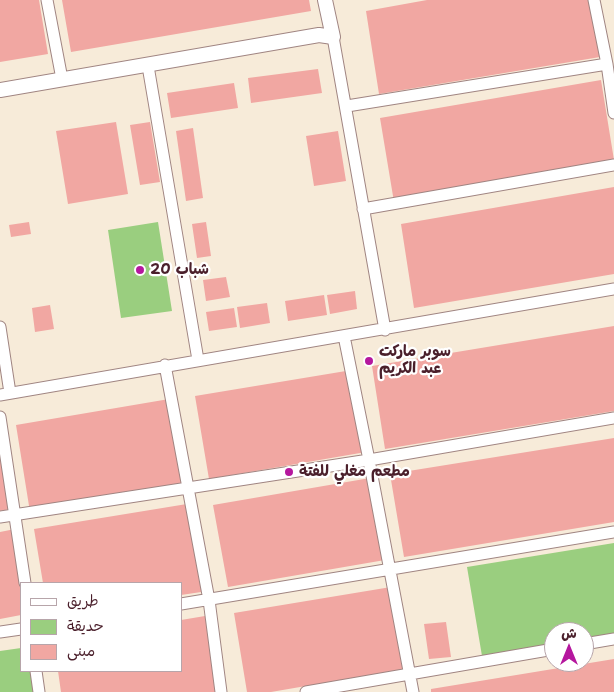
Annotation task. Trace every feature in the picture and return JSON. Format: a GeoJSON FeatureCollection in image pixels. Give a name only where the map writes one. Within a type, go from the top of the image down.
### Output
{"type":"FeatureCollection","features":[{"type":"Feature","properties":{"kind":"street"},"geometry":{"type":"LineString","coordinates":[[48,0],[62,79]]}},
{"type":"Feature","properties":{"kind":"street"},"geometry":{"type":"LineString","coordinates":[[325,0],[346,106],[385,330]]}},
{"type":"Feature","properties":{"kind":"street"},"geometry":{"type":"LineString","coordinates":[[594,0],[607,64],[614,113]]}},
{"type":"Feature","properties":{"kind":"street"},"geometry":{"type":"LineString","coordinates":[[0,90],[319,35],[333,36]]}},
{"type":"Feature","properties":{"kind":"street"},"geometry":{"type":"LineString","coordinates":[[346,106],[607,64]]}},
{"type":"Feature","properties":{"kind":"street"},"geometry":{"type":"LineString","coordinates":[[148,66],[198,360]]}},
{"type":"Feature","properties":{"kind":"street"},"geometry":{"type":"LineString","coordinates":[[363,209],[614,165]]}},
{"type":"Feature","properties":{"kind":"street"},"geometry":{"type":"LineString","coordinates":[[0,326],[5,394],[614,289]]}},
{"type":"Feature","properties":{"kind":"street"},"geometry":{"type":"LineString","coordinates":[[344,336],[413,692]]}},
{"type":"Feature","properties":{"kind":"street"},"geometry":{"type":"LineString","coordinates":[[165,365],[209,600],[221,692]]}},
{"type":"Feature","properties":{"kind":"street"},"geometry":{"type":"LineString","coordinates":[[0,417],[25,582]]}},
{"type":"Feature","properties":{"kind":"street"},"geometry":{"type":"LineString","coordinates":[[0,517],[369,460],[614,418]]}},
{"type":"Feature","properties":{"kind":"street"},"geometry":{"type":"LineString","coordinates":[[182,604],[614,532]]}},
{"type":"Feature","properties":{"kind":"street"},"geometry":{"type":"LineString","coordinates":[[0,632],[20,629]]}},
{"type":"Feature","properties":{"kind":"street"},"geometry":{"type":"LineString","coordinates":[[594,642],[614,639]]}},
{"type":"Feature","properties":{"kind":"street"},"geometry":{"type":"LineString","coordinates":[[306,692],[544,651]]}},
{"type":"Feature","properties":{"kind":"street"},"geometry":{"type":"LineString","coordinates":[[36,672],[39,692]]}},
{"type":"Feature","properties":{"kind":"green space","name":"شباب 20"},"geometry":{"type":"Polygon","coordinates":[[[158,222],[172,311],[121,318],[108,230],[158,222]]]}},
{"type":"Feature","properties":{"kind":"green space"},"geometry":{"type":"Polygon","coordinates":[[[614,543],[614,634],[594,637],[594,622],[544,622],[544,646],[482,656],[467,567],[614,543]]]}},
{"type":"Feature","properties":{"kind":"green space"},"geometry":{"type":"Polygon","coordinates":[[[20,648],[20,672],[34,672],[37,692],[0,692],[0,651],[20,648]]]}},
{"type":"Feature","properties":{"kind":"building"},"geometry":{"type":"Polygon","coordinates":[[[0,0],[39,0],[48,54],[0,62],[0,0]]]}},
{"type":"Feature","properties":{"kind":"building"},"geometry":{"type":"Polygon","coordinates":[[[62,0],[309,0],[311,11],[71,52],[62,0]]]}},
{"type":"Feature","properties":{"kind":"building"},"geometry":{"type":"Polygon","coordinates":[[[427,0],[591,0],[600,57],[379,94],[366,11],[427,0]]]}},
{"type":"Feature","properties":{"kind":"building"},"geometry":{"type":"Polygon","coordinates":[[[318,69],[322,93],[251,103],[248,78],[318,69]]]}},
{"type":"Feature","properties":{"kind":"building"},"geometry":{"type":"Polygon","coordinates":[[[601,80],[614,160],[394,202],[380,118],[601,80]]]}},
{"type":"Feature","properties":{"kind":"building"},"geometry":{"type":"Polygon","coordinates":[[[234,83],[238,108],[171,118],[167,93],[234,83]]]}},
{"type":"Feature","properties":{"kind":"building"},"geometry":{"type":"Polygon","coordinates":[[[116,122],[128,194],[68,204],[56,131],[116,122]]]}},
{"type":"Feature","properties":{"kind":"building"},"geometry":{"type":"Polygon","coordinates":[[[150,122],[160,182],[140,185],[130,125],[150,122]]]}},
{"type":"Feature","properties":{"kind":"building"},"geometry":{"type":"Polygon","coordinates":[[[193,128],[203,198],[186,201],[176,131],[193,128]]]}},
{"type":"Feature","properties":{"kind":"building"},"geometry":{"type":"Polygon","coordinates":[[[338,131],[346,181],[314,186],[306,136],[338,131]]]}},
{"type":"Feature","properties":{"kind":"building"},"geometry":{"type":"Polygon","coordinates":[[[614,187],[614,274],[414,308],[401,224],[614,187]]]}},
{"type":"Feature","properties":{"kind":"building"},"geometry":{"type":"Polygon","coordinates":[[[29,222],[31,234],[11,237],[9,225],[29,222]]]}},
{"type":"Feature","properties":{"kind":"building"},"geometry":{"type":"Polygon","coordinates":[[[206,222],[211,256],[197,258],[192,224],[206,222]]]}},
{"type":"Feature","properties":{"kind":"building"},"geometry":{"type":"Polygon","coordinates":[[[226,277],[230,297],[206,301],[203,280],[226,277]]]}},
{"type":"Feature","properties":{"kind":"building"},"geometry":{"type":"Polygon","coordinates":[[[355,291],[357,309],[330,314],[327,295],[355,291]]]}},
{"type":"Feature","properties":{"kind":"building"},"geometry":{"type":"Polygon","coordinates":[[[324,295],[327,315],[288,321],[285,301],[324,295]]]}},
{"type":"Feature","properties":{"kind":"building"},"geometry":{"type":"Polygon","coordinates":[[[267,303],[270,323],[240,328],[237,307],[267,303]]]}},
{"type":"Feature","properties":{"kind":"building"},"geometry":{"type":"Polygon","coordinates":[[[50,305],[54,329],[35,332],[32,308],[50,305]]]}},
{"type":"Feature","properties":{"kind":"building"},"geometry":{"type":"Polygon","coordinates":[[[234,308],[237,327],[209,331],[206,312],[234,308]]]}},
{"type":"Feature","properties":{"kind":"building"},"geometry":{"type":"Polygon","coordinates":[[[614,326],[614,411],[385,449],[372,366],[614,326]]]}},
{"type":"Feature","properties":{"kind":"building"},"geometry":{"type":"Polygon","coordinates":[[[352,370],[366,452],[209,479],[195,396],[352,370]]]}},
{"type":"Feature","properties":{"kind":"building"},"geometry":{"type":"Polygon","coordinates":[[[175,398],[189,486],[30,512],[16,425],[175,398]]]}},
{"type":"Feature","properties":{"kind":"building"},"geometry":{"type":"Polygon","coordinates":[[[614,438],[614,522],[404,557],[390,474],[614,438]]]}},
{"type":"Feature","properties":{"kind":"building"},"geometry":{"type":"Polygon","coordinates":[[[0,453],[10,509],[0,511],[0,453]]]}},
{"type":"Feature","properties":{"kind":"building"},"geometry":{"type":"Polygon","coordinates":[[[370,478],[385,560],[228,587],[213,505],[370,478]]]}},
{"type":"Feature","properties":{"kind":"building"},"geometry":{"type":"Polygon","coordinates":[[[193,503],[208,591],[182,595],[182,582],[43,582],[34,529],[193,503]]]}},
{"type":"Feature","properties":{"kind":"building"},"geometry":{"type":"Polygon","coordinates":[[[15,529],[21,582],[20,615],[0,619],[0,532],[15,529]]]}},
{"type":"Feature","properties":{"kind":"building"},"geometry":{"type":"Polygon","coordinates":[[[391,587],[405,669],[271,692],[247,692],[234,613],[391,587]]]}},
{"type":"Feature","properties":{"kind":"building"},"geometry":{"type":"Polygon","coordinates":[[[211,615],[224,692],[61,692],[58,672],[182,672],[182,620],[211,615]]]}},
{"type":"Feature","properties":{"kind":"building"},"geometry":{"type":"Polygon","coordinates":[[[446,622],[451,657],[429,659],[424,624],[446,622]]]}},
{"type":"Feature","properties":{"kind":"building"},"geometry":{"type":"Polygon","coordinates":[[[614,659],[614,692],[431,692],[431,689],[544,670],[544,672],[594,672],[594,662],[614,659]]]}},
{"type":"Feature","properties":{"kind":"place","name":"شباب 20"},"geometry":{"type":"Point","coordinates":[140,270]}},
{"type":"Feature","properties":{"kind":"place","name":"سوبر ماركت عبد الكريم"},"geometry":{"type":"Point","coordinates":[369,361]}},
{"type":"Feature","properties":{"kind":"place","name":"مطعم مغلي للفتة"},"geometry":{"type":"Point","coordinates":[289,472]}}]}
